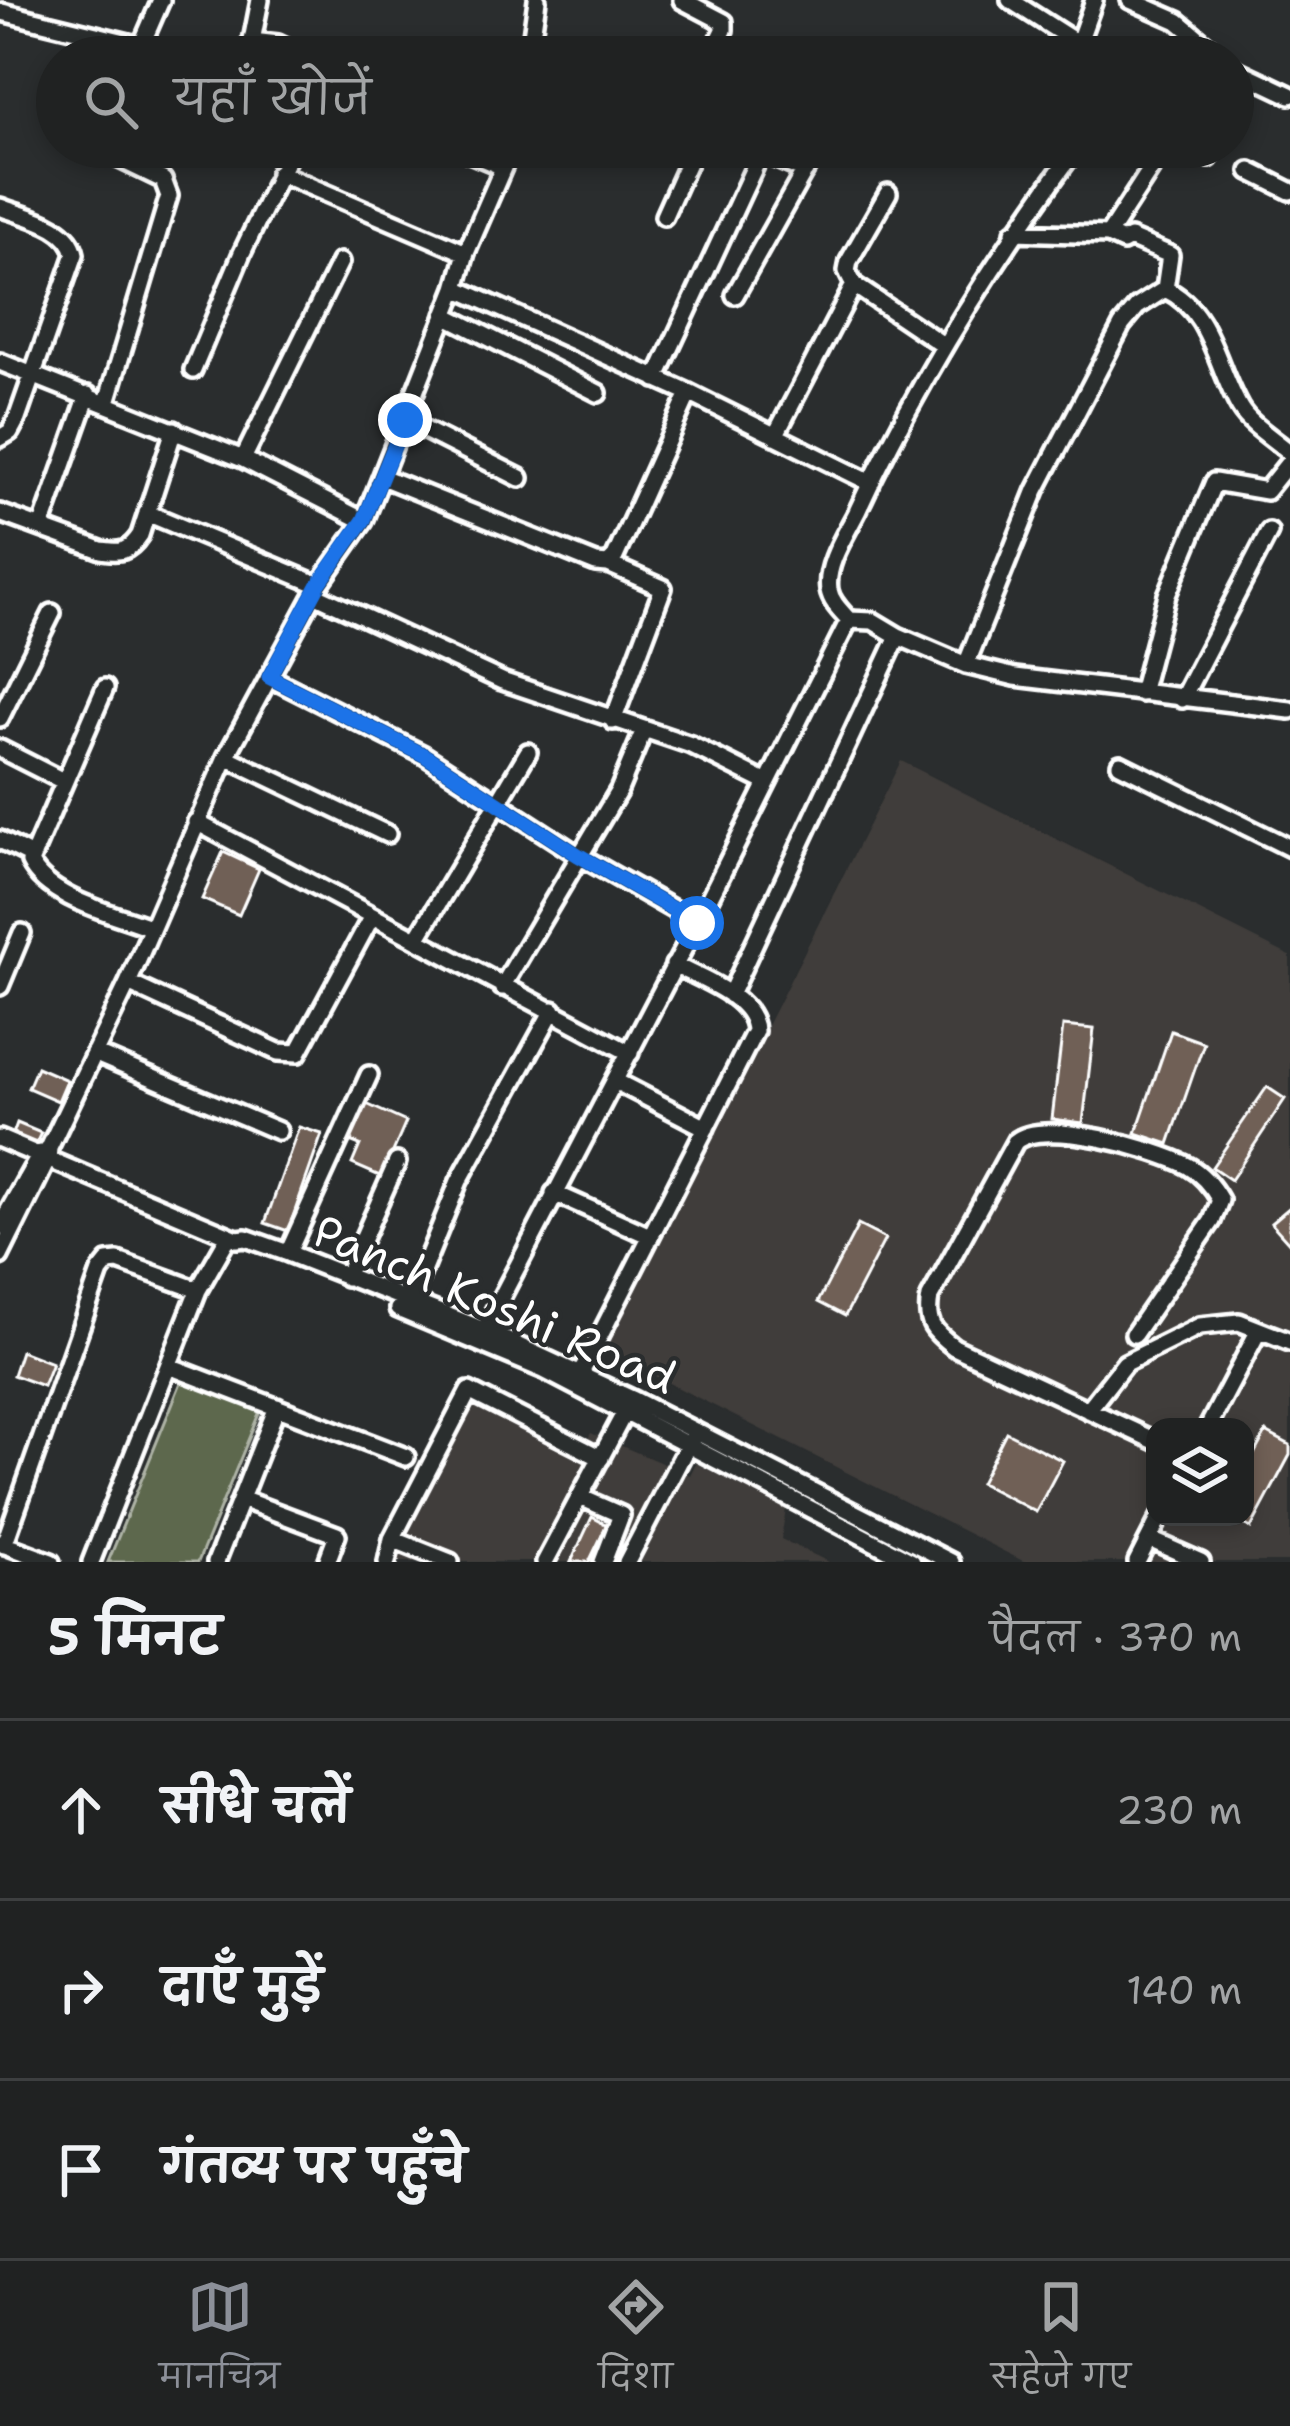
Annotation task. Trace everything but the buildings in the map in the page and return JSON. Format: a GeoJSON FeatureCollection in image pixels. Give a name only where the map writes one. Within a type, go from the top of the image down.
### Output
{"type":"FeatureCollection","features":[{"type":"Feature","properties":{"kind":"street"},"geometry":{"type":"LineString","coordinates":[[144,36],[160,0]]}},
{"type":"Feature","properties":{"kind":"street"},"geometry":{"type":"LineString","coordinates":[[253,36],[260,0]]}},
{"type":"Feature","properties":{"kind":"street"},"geometry":{"type":"LineString","coordinates":[[532,36],[537,0]]}},
{"type":"Feature","properties":{"kind":"street"},"geometry":{"type":"LineString","coordinates":[[682,0],[718,18],[724,30],[721,36]]}},
{"type":"Feature","properties":{"kind":"street"},"geometry":{"type":"LineString","coordinates":[[718,18],[727,0]]}},
{"type":"Feature","properties":{"kind":"street"},"geometry":{"type":"LineString","coordinates":[[1010,0],[1069,36]]}},
{"type":"Feature","properties":{"kind":"street"},"geometry":{"type":"LineString","coordinates":[[1081,36],[1094,0]]}},
{"type":"Feature","properties":{"kind":"street"},"geometry":{"type":"LineString","coordinates":[[1130,0],[1178,21],[1196,36]]}},
{"type":"Feature","properties":{"kind":"street"},"geometry":{"type":"LineString","coordinates":[[2,10],[102,36]]}},
{"type":"Feature","properties":{"kind":"street"},"geometry":{"type":"LineString","coordinates":[[1254,78],[1290,95]]}},
{"type":"Feature","properties":{"kind":"street"},"geometry":{"type":"LineString","coordinates":[[107,402],[170,196],[163,180],[138,168]]}},
{"type":"Feature","properties":{"kind":"street"},"geometry":{"type":"LineString","coordinates":[[193,370],[281,168]]}},
{"type":"Feature","properties":{"kind":"street"},"geometry":{"type":"LineString","coordinates":[[0,1256],[128,983],[226,757],[316,589],[364,520],[502,168]]}},
{"type":"Feature","properties":{"kind":"street"},"geometry":{"type":"LineString","coordinates":[[664,216],[686,168]]}},
{"type":"Feature","properties":{"kind":"street"},"geometry":{"type":"LineString","coordinates":[[656,380],[746,168]]}},
{"type":"Feature","properties":{"kind":"street"},"geometry":{"type":"LineString","coordinates":[[798,168],[805,171]]}},
{"type":"Feature","properties":{"kind":"street"},"geometry":{"type":"LineString","coordinates":[[736,295],[807,168]]}},
{"type":"Feature","properties":{"kind":"street"},"geometry":{"type":"LineString","coordinates":[[1061,168],[1014,232],[944,345],[871,482],[831,567],[828,588],[833,602],[849,620],[873,621],[966,665],[1015,677],[1290,710]]}},
{"type":"Feature","properties":{"kind":"street"},"geometry":{"type":"LineString","coordinates":[[1108,235],[1151,168]]}},
{"type":"Feature","properties":{"kind":"street"},"geometry":{"type":"LineString","coordinates":[[1250,171],[1290,190]]}},
{"type":"Feature","properties":{"kind":"street"},"geometry":{"type":"LineString","coordinates":[[279,172],[466,253]]}},
{"type":"Feature","properties":{"kind":"street"},"geometry":{"type":"LineString","coordinates":[[888,193],[849,261],[848,271],[854,286],[944,345]]}},
{"type":"Feature","properties":{"kind":"street"},"geometry":{"type":"LineString","coordinates":[[0,206],[64,233],[75,254],[16,419],[10,432],[0,438]]}},
{"type":"Feature","properties":{"kind":"street"},"geometry":{"type":"LineString","coordinates":[[966,665],[1036,490],[1122,325],[1137,307],[1165,289],[1170,255],[1130,238],[1123,242],[1108,235],[1014,232]]}},
{"type":"Feature","properties":{"kind":"street"},"geometry":{"type":"LineString","coordinates":[[243,459],[340,262]]}},
{"type":"Feature","properties":{"kind":"street"},"geometry":{"type":"LineString","coordinates":[[775,436],[854,286]]}},
{"type":"Feature","properties":{"kind":"street"},"geometry":{"type":"LineString","coordinates":[[456,288],[871,482]]}},
{"type":"Feature","properties":{"kind":"street"},"geometry":{"type":"LineString","coordinates":[[1141,693],[1167,595],[1214,482],[1267,491],[1290,457],[1242,412],[1207,334],[1184,297],[1165,289]]}},
{"type":"Feature","properties":{"kind":"street"},"geometry":{"type":"LineString","coordinates":[[446,315],[598,393]]}},
{"type":"Feature","properties":{"kind":"street"},"geometry":{"type":"LineString","coordinates":[[0,362],[243,459],[364,520]]}},
{"type":"Feature","properties":{"kind":"street"},"geometry":{"type":"LineString","coordinates":[[608,564],[689,393]]}},
{"type":"Feature","properties":{"kind":"street"},"geometry":{"type":"LineString","coordinates":[[41,528],[88,395]]}},
{"type":"Feature","properties":{"kind":"street"},"geometry":{"type":"LineString","coordinates":[[405,420],[520,478]]}},
{"type":"Feature","properties":{"kind":"street"},"geometry":{"type":"LineString","coordinates":[[0,513],[118,553],[132,548],[174,430]]}},
{"type":"Feature","properties":{"kind":"street"},"geometry":{"type":"LineString","coordinates":[[382,477],[663,588],[613,721]]}},
{"type":"Feature","properties":{"kind":"street"},"geometry":{"type":"LineString","coordinates":[[147,513],[502,681],[691,745],[767,784]]}},
{"type":"Feature","properties":{"kind":"street"},"geometry":{"type":"LineString","coordinates":[[1182,698],[1268,532]]}},
{"type":"Feature","properties":{"kind":"street"},"geometry":{"type":"LineString","coordinates":[[0,718],[52,613]]}},
{"type":"Feature","properties":{"kind":"street"},"geometry":{"type":"LineString","coordinates":[[545,1562],[628,1406],[482,1335],[849,620]]}},
{"type":"Feature","properties":{"kind":"street"},"geometry":{"type":"LineString","coordinates":[[730,995],[898,636]]}},
{"type":"Feature","properties":{"kind":"street"},"geometry":{"type":"LineString","coordinates":[[269,677],[424,755],[578,855],[697,923]]}},
{"type":"Feature","properties":{"kind":"street"},"geometry":{"type":"LineString","coordinates":[[30,855],[105,688]]}},
{"type":"Feature","properties":{"kind":"street"},"geometry":{"type":"LineString","coordinates":[[502,987],[619,790],[643,732]]}},
{"type":"Feature","properties":{"kind":"street"},"geometry":{"type":"LineString","coordinates":[[0,749],[63,781]]}},
{"type":"Feature","properties":{"kind":"street"},"geometry":{"type":"LineString","coordinates":[[417,939],[528,752]]}},
{"type":"Feature","properties":{"kind":"street"},"geometry":{"type":"LineString","coordinates":[[226,757],[387,834]]}},
{"type":"Feature","properties":{"kind":"street"},"geometry":{"type":"LineString","coordinates":[[1120,764],[1290,848]]}},
{"type":"Feature","properties":{"kind":"street"},"geometry":{"type":"LineString","coordinates":[[196,823],[630,1052]]}},
{"type":"Feature","properties":{"kind":"street"},"geometry":{"type":"LineString","coordinates":[[0,839],[30,855],[38,875],[67,894],[149,927]]}},
{"type":"Feature","properties":{"kind":"street"},"geometry":{"type":"LineString","coordinates":[[128,983],[278,1052],[298,1053],[371,916]]}},
{"type":"Feature","properties":{"kind":"street"},"geometry":{"type":"LineString","coordinates":[[0,986],[22,933]]}},
{"type":"Feature","properties":{"kind":"street"},"geometry":{"type":"LineString","coordinates":[[580,1375],[755,1031],[755,1018],[730,995],[674,965]]}},
{"type":"Feature","properties":{"kind":"street"},"geometry":{"type":"LineString","coordinates":[[91,1562],[198,1290],[233,1237],[242,1245],[408,1307],[459,1181],[553,1010]]}},
{"type":"Feature","properties":{"kind":"street"},"geometry":{"type":"LineString","coordinates":[[94,1053],[278,1131]]}},
{"type":"Feature","properties":{"kind":"street"},"geometry":{"type":"LineString","coordinates":[[288,1253],[369,1075]]}},
{"type":"Feature","properties":{"kind":"street"},"geometry":{"type":"LineString","coordinates":[[615,1081],[706,1128]]}},
{"type":"Feature","properties":{"kind":"street"},"geometry":{"type":"LineString","coordinates":[[1134,1334],[1212,1221],[1220,1200],[1213,1186],[1165,1155],[1082,1137],[1041,1131],[1023,1134],[930,1297],[926,1318],[954,1347],[1146,1437]]}},
{"type":"Feature","properties":{"kind":"street","name":"Panch Koshi Road"},"geometry":{"type":"LineString","coordinates":[[0,1139],[580,1375],[628,1406],[948,1562]]}},
{"type":"Feature","properties":{"kind":"street"},"geometry":{"type":"LineString","coordinates":[[0,1226],[45,1154]]}},
{"type":"Feature","properties":{"kind":"street"},"geometry":{"type":"LineString","coordinates":[[346,1277],[397,1162]]}},
{"type":"Feature","properties":{"kind":"street"},"geometry":{"type":"LineString","coordinates":[[554,1192],[650,1236]]}},
{"type":"Feature","properties":{"kind":"street"},"geometry":{"type":"LineString","coordinates":[[51,1562],[2,1544],[100,1272],[108,1262],[118,1261],[198,1290]]}},
{"type":"Feature","properties":{"kind":"street"},"geometry":{"type":"LineString","coordinates":[[1088,1409],[1125,1363],[1200,1326],[1239,1322],[1290,1342]]}},
{"type":"Feature","properties":{"kind":"street"},"geometry":{"type":"LineString","coordinates":[[1213,1418],[1259,1330]]}},
{"type":"Feature","properties":{"kind":"street"},"geometry":{"type":"LineString","coordinates":[[169,1366],[406,1457]]}},
{"type":"Feature","properties":{"kind":"street"},"geometry":{"type":"LineString","coordinates":[[387,1562],[392,1539],[469,1391],[601,1458]]}},
{"type":"Feature","properties":{"kind":"street"},"geometry":{"type":"LineString","coordinates":[[216,1562],[277,1407]]}},
{"type":"Feature","properties":{"kind":"street"},"geometry":{"type":"LineString","coordinates":[[627,1562],[692,1438],[912,1562]]}},
{"type":"Feature","properties":{"kind":"street"},"geometry":{"type":"LineString","coordinates":[[580,1497],[621,1515],[603,1562]]}},
{"type":"Feature","properties":{"kind":"street"},"geometry":{"type":"LineString","coordinates":[[242,1499],[338,1535],[327,1562]]}},
{"type":"Feature","properties":{"kind":"street"},"geometry":{"type":"LineString","coordinates":[[1137,1562],[1156,1526]]}},
{"type":"Feature","properties":{"kind":"street"},"geometry":{"type":"LineString","coordinates":[[392,1539],[449,1562]]}},
{"type":"Feature","properties":{"kind":"street"},"geometry":{"type":"LineString","coordinates":[[1149,1539],[1201,1562]]}},
{"type":"Feature","properties":{"kind":"shaded area"},"geometry":{"type":"Polygon","coordinates":[[[901,761],[1290,956],[1290,1562],[1025,1562],[603,1350],[901,761]]]}},
{"type":"Feature","properties":{"kind":"shaded area"},"geometry":{"type":"Polygon","coordinates":[[[468,1380],[586,1442],[591,1433],[690,1475],[696,1463],[786,1509],[781,1539],[829,1562],[377,1562],[468,1380]]]}},
{"type":"Feature","properties":{"kind":"green space"},"geometry":{"type":"Polygon","coordinates":[[[182,1380],[260,1411],[198,1562],[108,1562],[182,1380]]]}},
{"type":"Feature","properties":{"kind":"route"},"geometry":{"type":"LineString","coordinates":[[405,420],[364,520],[319,584],[269,677],[424,755],[578,855],[697,923]]}}]}
